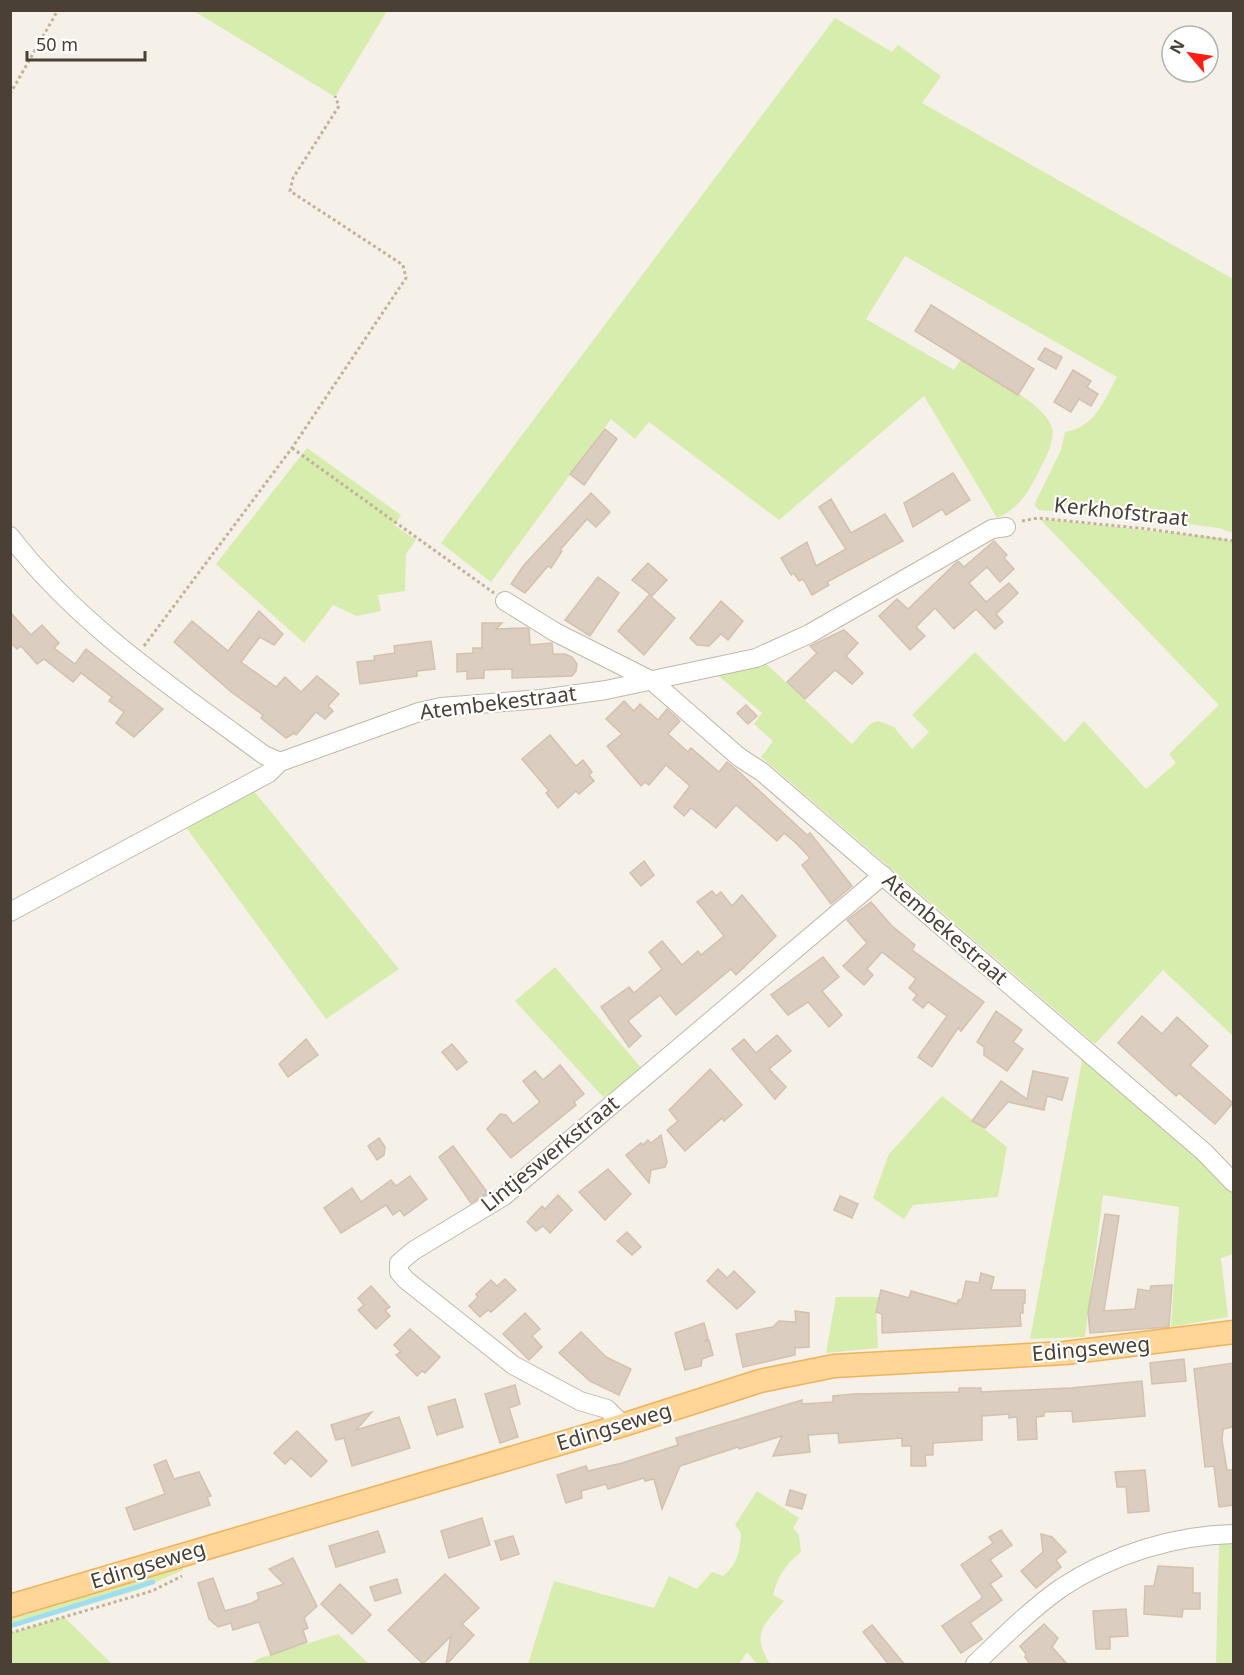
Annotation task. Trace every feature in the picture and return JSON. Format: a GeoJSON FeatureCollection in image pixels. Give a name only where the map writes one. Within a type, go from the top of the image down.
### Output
{"type":"FeatureCollection","features":[{"type":"Feature","properties":{"kind":"main road","name":"Edingseweg"},"geometry":{"type":"LineString","coordinates":[[10,1606],[623,1425],[760,1381],[834,1366],[1065,1353],[1233,1332]]}},
{"type":"Feature","properties":{"kind":"street","name":"Atembekestraat"},"geometry":{"type":"LineString","coordinates":[[10,912],[269,773],[280,762],[430,709],[541,699],[652,681],[756,658],[809,634],[992,529],[1006,527]]}},
{"type":"Feature","properties":{"kind":"street"},"geometry":{"type":"LineString","coordinates":[[10,536],[93,624],[177,691],[264,755],[280,762]]}},
{"type":"Feature","properties":{"kind":"street","name":"Atembekestraat"},"geometry":{"type":"LineString","coordinates":[[505,601],[555,632],[652,681],[739,757],[762,772],[1204,1152],[1233,1183]]}},
{"type":"Feature","properties":{"kind":"street","name":"Lintjeswerkstraat"},"geometry":{"type":"LineString","coordinates":[[623,1425],[607,1409],[580,1401],[513,1365],[406,1280],[399,1272],[399,1263],[413,1251],[504,1196],[883,876]]}},
{"type":"Feature","properties":{"kind":"street"},"geometry":{"type":"LineString","coordinates":[[975,1665],[1015,1626],[1061,1588],[1110,1562],[1153,1546],[1200,1534],[1233,1534]]}},
{"type":"Feature","properties":{"kind":"path"},"geometry":{"type":"LineString","coordinates":[[10,94],[58,10]]}},
{"type":"Feature","properties":{"kind":"path"},"geometry":{"type":"LineString","coordinates":[[136,657],[292,448],[406,278],[403,265],[290,191],[293,178],[339,106],[335,96]]}},
{"type":"Feature","properties":{"kind":"path"},"geometry":{"type":"LineString","coordinates":[[292,448],[505,601]]}},
{"type":"Feature","properties":{"kind":"path","name":"Kerkhofstraat"},"geometry":{"type":"LineString","coordinates":[[1006,527],[1038,518],[1148,529],[1233,541]]}},
{"type":"Feature","properties":{"kind":"path"},"geometry":{"type":"LineString","coordinates":[[10,1633],[153,1591],[185,1574]]}},
{"type":"Feature","properties":{"kind":"green space"},"geometry":{"type":"Polygon","coordinates":[[[194,11],[387,11],[335,97],[194,11]]]}},
{"type":"Feature","properties":{"kind":"green space"},"geometry":{"type":"Polygon","coordinates":[[[835,18],[892,52],[898,45],[941,76],[922,103],[1233,279],[1233,533],[1219,528],[1132,517],[1039,510],[1035,506],[1036,501],[1061,450],[1065,432],[1084,425],[1091,419],[1117,377],[905,256],[866,319],[954,370],[961,359],[998,380],[1039,409],[1052,428],[1051,445],[1035,479],[1027,493],[1011,510],[997,518],[924,396],[779,520],[649,422],[635,439],[611,419],[491,582],[441,543],[835,18]]]}},
{"type":"Feature","properties":{"kind":"green space"},"geometry":{"type":"Polygon","coordinates":[[[307,448],[401,515],[394,525],[416,540],[406,554],[405,591],[378,595],[381,611],[357,616],[333,605],[304,643],[216,564],[307,448]]]}},
{"type":"Feature","properties":{"kind":"green space"},"geometry":{"type":"Polygon","coordinates":[[[1040,519],[1221,538],[1233,542],[1233,1036],[1163,970],[1095,1044],[761,757],[773,741],[754,724],[762,713],[713,671],[762,660],[852,744],[870,724],[878,721],[894,727],[912,749],[929,732],[912,715],[975,652],[1065,742],[1084,721],[1146,789],[1176,763],[1169,754],[1219,705],[1040,519]]]}},
{"type":"Feature","properties":{"kind":"green space"},"geometry":{"type":"Polygon","coordinates":[[[250,786],[399,969],[326,1019],[182,822],[250,786]]]}},
{"type":"Feature","properties":{"kind":"green space"},"geometry":{"type":"Polygon","coordinates":[[[555,967],[643,1070],[606,1100],[515,1001],[555,967]]]}},
{"type":"Feature","properties":{"kind":"green space"},"geometry":{"type":"Polygon","coordinates":[[[1083,1056],[1209,1166],[1233,1191],[1233,1254],[1221,1258],[1228,1317],[1171,1327],[1179,1207],[1103,1195],[1085,1337],[1030,1339],[1083,1056]]]}},
{"type":"Feature","properties":{"kind":"green space"},"geometry":{"type":"Polygon","coordinates":[[[942,1096],[1007,1147],[998,1197],[913,1205],[904,1219],[873,1198],[889,1154],[942,1096]]]}},
{"type":"Feature","properties":{"kind":"green space"},"geometry":{"type":"Polygon","coordinates":[[[836,1297],[879,1297],[876,1308],[878,1348],[826,1353],[836,1297]]]}},
{"type":"Feature","properties":{"kind":"green space"},"geometry":{"type":"Polygon","coordinates":[[[757,1491],[799,1518],[793,1528],[799,1535],[801,1552],[786,1566],[777,1582],[773,1595],[784,1601],[762,1630],[761,1645],[770,1664],[757,1664],[747,1652],[739,1664],[528,1664],[554,1581],[654,1608],[669,1576],[697,1589],[712,1572],[723,1576],[735,1562],[741,1533],[735,1525],[757,1491]]]}},
{"type":"Feature","properties":{"kind":"green space"},"geometry":{"type":"Polygon","coordinates":[[[1233,1542],[1233,1664],[1216,1664],[1219,1543],[1233,1542]]]}},
{"type":"Feature","properties":{"kind":"green space"},"geometry":{"type":"Polygon","coordinates":[[[183,1565],[183,1570],[138,1590],[11,1628],[11,1615],[183,1565]]]}},
{"type":"Feature","properties":{"kind":"green space"},"geometry":{"type":"Polygon","coordinates":[[[64,1617],[112,1664],[11,1664],[11,1633],[64,1617]]]}},
{"type":"Feature","properties":{"kind":"green space"},"geometry":{"type":"Polygon","coordinates":[[[338,1634],[369,1664],[250,1664],[260,1658],[338,1634]]]}},
{"type":"Feature","properties":{"kind":"building"},"geometry":{"type":"Polygon","coordinates":[[[931,305],[1034,369],[1018,395],[915,331],[931,305]]]}},
{"type":"Feature","properties":{"kind":"building"},"geometry":{"type":"Polygon","coordinates":[[[1045,348],[1062,357],[1056,369],[1038,359],[1045,348]]]}},
{"type":"Feature","properties":{"kind":"building"},"geometry":{"type":"Polygon","coordinates":[[[1073,370],[1091,381],[1087,387],[1098,394],[1091,406],[1079,399],[1071,412],[1054,402],[1073,370]]]}},
{"type":"Feature","properties":{"kind":"building"},"geometry":{"type":"Polygon","coordinates":[[[605,429],[617,439],[584,485],[570,474],[605,429]]]}},
{"type":"Feature","properties":{"kind":"building"},"geometry":{"type":"Polygon","coordinates":[[[953,473],[970,500],[946,515],[942,509],[913,527],[904,503],[953,473]]]}},
{"type":"Feature","properties":{"kind":"building"},"geometry":{"type":"Polygon","coordinates":[[[591,493],[610,512],[596,527],[587,519],[560,550],[562,551],[551,568],[548,566],[525,593],[511,584],[524,565],[591,493]]]}},
{"type":"Feature","properties":{"kind":"building"},"geometry":{"type":"Polygon","coordinates":[[[831,499],[851,533],[885,514],[903,541],[827,582],[829,585],[812,595],[803,579],[799,581],[794,573],[791,575],[781,558],[807,542],[816,566],[846,549],[819,507],[831,499]]]}},
{"type":"Feature","properties":{"kind":"building"},"geometry":{"type":"Polygon","coordinates":[[[994,541],[1007,555],[1004,558],[1014,569],[1000,582],[987,567],[969,583],[986,602],[1009,583],[1018,593],[996,614],[1003,622],[995,629],[976,609],[954,629],[935,608],[916,627],[925,636],[910,650],[879,616],[897,599],[908,609],[958,561],[964,567],[994,541]]]}},
{"type":"Feature","properties":{"kind":"building"},"geometry":{"type":"Polygon","coordinates":[[[648,563],[667,580],[652,596],[632,580],[648,563]]]}},
{"type":"Feature","properties":{"kind":"building"},"geometry":{"type":"Polygon","coordinates":[[[598,577],[619,593],[590,636],[565,620],[598,577]]]}},
{"type":"Feature","properties":{"kind":"building"},"geometry":{"type":"Polygon","coordinates":[[[649,595],[675,618],[644,655],[618,631],[649,595]]]}},
{"type":"Feature","properties":{"kind":"building"},"geometry":{"type":"Polygon","coordinates":[[[721,601],[743,621],[728,640],[721,634],[709,646],[697,645],[690,638],[721,601]]]}},
{"type":"Feature","properties":{"kind":"building"},"geometry":{"type":"Polygon","coordinates":[[[259,611],[283,634],[274,645],[260,637],[241,662],[276,687],[285,677],[301,692],[317,676],[339,694],[328,706],[333,711],[325,719],[316,712],[296,735],[294,733],[286,738],[261,718],[263,715],[230,691],[174,642],[192,621],[228,651],[259,611]]]}},
{"type":"Feature","properties":{"kind":"building"},"geometry":{"type":"Polygon","coordinates":[[[10,612],[31,635],[42,625],[59,643],[54,648],[75,664],[86,649],[163,709],[134,737],[116,723],[124,712],[109,701],[112,697],[81,673],[73,682],[44,659],[37,664],[21,646],[17,649],[10,642],[10,612]]]}},
{"type":"Feature","properties":{"kind":"building"},"geometry":{"type":"Polygon","coordinates":[[[482,623],[502,623],[496,629],[529,629],[530,645],[552,643],[553,654],[565,654],[572,657],[577,664],[576,671],[572,676],[512,678],[512,669],[484,670],[484,678],[467,679],[467,671],[457,672],[457,654],[473,653],[473,648],[482,648],[482,623]]]}},
{"type":"Feature","properties":{"kind":"building"},"geometry":{"type":"Polygon","coordinates":[[[844,630],[858,643],[846,656],[863,673],[852,684],[835,670],[805,699],[787,682],[817,653],[810,646],[844,630]]]}},
{"type":"Feature","properties":{"kind":"building"},"geometry":{"type":"Polygon","coordinates":[[[431,641],[435,669],[417,671],[417,676],[360,684],[357,662],[375,660],[374,656],[395,653],[394,646],[431,641]]]}},
{"type":"Feature","properties":{"kind":"building"},"geometry":{"type":"Polygon","coordinates":[[[624,701],[634,711],[640,704],[658,720],[667,709],[680,721],[668,734],[688,752],[691,748],[719,772],[727,762],[738,771],[807,835],[810,833],[852,886],[831,904],[802,865],[810,858],[796,843],[784,833],[777,841],[736,805],[716,828],[691,808],[684,816],[674,807],[690,786],[666,765],[649,785],[645,782],[641,786],[607,746],[622,734],[606,719],[624,701]]]}},
{"type":"Feature","properties":{"kind":"building"},"geometry":{"type":"Polygon","coordinates":[[[746,705],[757,716],[748,724],[737,713],[746,705]]]}},
{"type":"Feature","properties":{"kind":"building"},"geometry":{"type":"Polygon","coordinates":[[[550,735],[576,766],[583,760],[592,772],[589,775],[594,781],[579,794],[576,791],[558,808],[546,793],[549,791],[522,759],[550,735]]]}},
{"type":"Feature","properties":{"kind":"building"},"geometry":{"type":"Polygon","coordinates":[[[644,861],[654,875],[641,886],[630,873],[644,861]]]}},
{"type":"Feature","properties":{"kind":"building"},"geometry":{"type":"Polygon","coordinates":[[[712,891],[716,896],[721,892],[732,906],[742,895],[776,936],[736,975],[731,969],[676,1015],[660,995],[628,1021],[641,1036],[629,1047],[601,1007],[629,987],[634,993],[662,969],[649,952],[662,941],[682,965],[698,951],[701,955],[724,936],[697,902],[712,891]]]}},
{"type":"Feature","properties":{"kind":"building"},"geometry":{"type":"Polygon","coordinates":[[[871,902],[891,925],[915,945],[912,950],[984,1002],[961,1031],[958,1028],[932,1067],[918,1057],[947,1016],[928,1002],[923,1008],[913,1000],[917,995],[909,988],[916,979],[882,952],[867,969],[873,975],[864,985],[843,966],[867,943],[847,920],[871,902]]]}},
{"type":"Feature","properties":{"kind":"building"},"geometry":{"type":"Polygon","coordinates":[[[823,957],[839,977],[822,991],[842,1015],[829,1027],[808,1002],[788,1015],[771,995],[823,957]]]}},
{"type":"Feature","properties":{"kind":"building"},"geometry":{"type":"Polygon","coordinates":[[[996,1011],[1022,1030],[1013,1042],[1023,1049],[1007,1071],[984,1055],[984,1047],[977,1042],[996,1011]]]}},
{"type":"Feature","properties":{"kind":"building"},"geometry":{"type":"Polygon","coordinates":[[[1142,1016],[1162,1034],[1177,1017],[1208,1046],[1190,1065],[1233,1103],[1215,1124],[1179,1093],[1176,1096],[1118,1043],[1142,1016]]]}},
{"type":"Feature","properties":{"kind":"building"},"geometry":{"type":"Polygon","coordinates":[[[777,1035],[791,1051],[769,1069],[786,1087],[775,1099],[732,1049],[744,1039],[756,1053],[777,1035]]]}},
{"type":"Feature","properties":{"kind":"building"},"geometry":{"type":"Polygon","coordinates":[[[306,1039],[318,1055],[288,1077],[279,1064],[306,1039]]]}},
{"type":"Feature","properties":{"kind":"building"},"geometry":{"type":"Polygon","coordinates":[[[452,1044],[467,1062],[457,1070],[442,1052],[452,1044]]]}},
{"type":"Feature","properties":{"kind":"building"},"geometry":{"type":"Polygon","coordinates":[[[560,1065],[584,1094],[574,1102],[576,1105],[511,1158],[487,1129],[500,1114],[506,1115],[513,1124],[540,1102],[523,1081],[535,1071],[543,1080],[560,1065]]]}},
{"type":"Feature","properties":{"kind":"building"},"geometry":{"type":"Polygon","coordinates":[[[710,1069],[742,1105],[724,1121],[722,1118],[685,1151],[667,1130],[678,1121],[669,1110],[710,1069]]]}},
{"type":"Feature","properties":{"kind":"building"},"geometry":{"type":"Polygon","coordinates":[[[1033,1071],[1068,1078],[1062,1100],[1047,1096],[1044,1110],[1008,1102],[985,1128],[972,1121],[1001,1081],[1027,1099],[1033,1071]]]}},
{"type":"Feature","properties":{"kind":"building"},"geometry":{"type":"Polygon","coordinates":[[[661,1135],[667,1162],[665,1167],[651,1170],[649,1183],[626,1155],[641,1143],[643,1145],[648,1140],[651,1143],[661,1135]]]}},
{"type":"Feature","properties":{"kind":"building"},"geometry":{"type":"Polygon","coordinates":[[[379,1138],[385,1147],[384,1155],[377,1160],[368,1146],[379,1138]]]}},
{"type":"Feature","properties":{"kind":"building"},"geometry":{"type":"Polygon","coordinates":[[[453,1146],[488,1193],[471,1203],[439,1157],[453,1146]]]}},
{"type":"Feature","properties":{"kind":"building"},"geometry":{"type":"Polygon","coordinates":[[[608,1169],[631,1194],[605,1220],[579,1192],[608,1169]]]}},
{"type":"Feature","properties":{"kind":"building"},"geometry":{"type":"Polygon","coordinates":[[[410,1176],[427,1199],[404,1216],[400,1210],[393,1215],[386,1205],[341,1233],[324,1208],[352,1188],[361,1202],[391,1180],[396,1186],[410,1176]]]}},
{"type":"Feature","properties":{"kind":"building"},"geometry":{"type":"Polygon","coordinates":[[[558,1195],[572,1210],[550,1233],[543,1226],[536,1231],[527,1222],[542,1206],[545,1209],[558,1195]]]}},
{"type":"Feature","properties":{"kind":"building"},"geometry":{"type":"Polygon","coordinates":[[[840,1196],[858,1204],[852,1218],[834,1210],[840,1196]]]}},
{"type":"Feature","properties":{"kind":"building"},"geometry":{"type":"Polygon","coordinates":[[[1105,1214],[1119,1216],[1104,1311],[1135,1309],[1138,1289],[1150,1291],[1151,1286],[1172,1285],[1169,1327],[1090,1333],[1088,1312],[1105,1214]]]}},
{"type":"Feature","properties":{"kind":"building"},"geometry":{"type":"Polygon","coordinates":[[[627,1232],[641,1247],[632,1255],[617,1241],[627,1232]]]}},
{"type":"Feature","properties":{"kind":"building"},"geometry":{"type":"Polygon","coordinates":[[[718,1269],[727,1278],[734,1271],[755,1292],[737,1309],[707,1281],[718,1269]]]}},
{"type":"Feature","properties":{"kind":"building"},"geometry":{"type":"Polygon","coordinates":[[[981,1273],[994,1277],[991,1290],[1025,1290],[1023,1313],[1020,1313],[1021,1326],[882,1333],[882,1314],[876,1312],[881,1290],[909,1298],[911,1291],[957,1304],[958,1300],[962,1299],[966,1281],[979,1283],[981,1273]]]}},
{"type":"Feature","properties":{"kind":"building"},"geometry":{"type":"Polygon","coordinates":[[[505,1279],[516,1290],[491,1312],[488,1310],[480,1317],[469,1306],[478,1297],[476,1294],[491,1280],[497,1286],[505,1279]]]}},
{"type":"Feature","properties":{"kind":"building"},"geometry":{"type":"Polygon","coordinates":[[[371,1286],[390,1307],[385,1310],[390,1316],[376,1329],[358,1310],[364,1305],[358,1298],[371,1286]]]}},
{"type":"Feature","properties":{"kind":"building"},"geometry":{"type":"Polygon","coordinates":[[[795,1311],[809,1313],[809,1347],[795,1348],[795,1355],[743,1367],[736,1334],[773,1327],[779,1321],[796,1322],[795,1311]]]}},
{"type":"Feature","properties":{"kind":"building"},"geometry":{"type":"Polygon","coordinates":[[[525,1313],[540,1329],[532,1336],[542,1347],[529,1360],[503,1334],[525,1313]]]}},
{"type":"Feature","properties":{"kind":"building"},"geometry":{"type":"Polygon","coordinates":[[[704,1323],[708,1338],[705,1341],[709,1340],[713,1355],[702,1359],[701,1366],[685,1370],[675,1333],[704,1323]]]}},
{"type":"Feature","properties":{"kind":"building"},"geometry":{"type":"Polygon","coordinates":[[[410,1329],[440,1357],[425,1373],[422,1371],[417,1376],[396,1355],[401,1352],[394,1345],[410,1329]]]}},
{"type":"Feature","properties":{"kind":"building"},"geometry":{"type":"Polygon","coordinates":[[[581,1332],[606,1357],[631,1369],[619,1395],[590,1381],[559,1353],[581,1332]]]}},
{"type":"Feature","properties":{"kind":"building"},"geometry":{"type":"Polygon","coordinates":[[[1184,1359],[1186,1381],[1152,1384],[1150,1363],[1184,1359]]]}},
{"type":"Feature","properties":{"kind":"building"},"geometry":{"type":"Polygon","coordinates":[[[1233,1363],[1233,1427],[1223,1429],[1222,1440],[1227,1470],[1233,1470],[1233,1505],[1219,1507],[1214,1466],[1205,1467],[1194,1369],[1233,1363]]]}},
{"type":"Feature","properties":{"kind":"building"},"geometry":{"type":"Polygon","coordinates":[[[1142,1381],[1145,1416],[1073,1422],[1072,1411],[1044,1412],[1044,1416],[1036,1417],[1037,1439],[1018,1440],[1017,1417],[1009,1418],[1009,1414],[982,1416],[982,1440],[933,1443],[933,1455],[925,1455],[926,1466],[911,1466],[911,1446],[902,1446],[902,1438],[839,1443],[838,1433],[808,1435],[810,1452],[773,1456],[782,1436],[739,1449],[738,1447],[680,1466],[662,1509],[654,1479],[645,1481],[644,1478],[608,1489],[606,1484],[581,1491],[582,1498],[566,1503],[557,1475],[586,1466],[588,1471],[622,1463],[678,1445],[676,1438],[802,1400],[802,1404],[833,1402],[833,1396],[854,1394],[959,1392],[959,1388],[981,1388],[981,1392],[1071,1388],[1142,1381]]]}},
{"type":"Feature","properties":{"kind":"building"},"geometry":{"type":"Polygon","coordinates":[[[515,1385],[520,1404],[509,1408],[518,1437],[500,1443],[485,1394],[515,1385]]]}},
{"type":"Feature","properties":{"kind":"building"},"geometry":{"type":"Polygon","coordinates":[[[455,1399],[463,1427],[437,1435],[428,1407],[455,1399]]]}},
{"type":"Feature","properties":{"kind":"building"},"geometry":{"type":"Polygon","coordinates":[[[372,1412],[356,1430],[399,1417],[410,1448],[352,1466],[344,1438],[336,1440],[331,1425],[372,1412]]]}},
{"type":"Feature","properties":{"kind":"building"},"geometry":{"type":"Polygon","coordinates":[[[297,1431],[327,1461],[311,1477],[291,1458],[285,1464],[274,1453],[297,1431]]]}},
{"type":"Feature","properties":{"kind":"building"},"geometry":{"type":"Polygon","coordinates":[[[166,1460],[174,1479],[199,1472],[211,1496],[207,1497],[210,1505],[134,1530],[126,1508],[165,1494],[154,1465],[166,1460]]]}},
{"type":"Feature","properties":{"kind":"building"},"geometry":{"type":"Polygon","coordinates":[[[1145,1470],[1149,1511],[1128,1513],[1126,1487],[1117,1487],[1115,1472],[1145,1470]]]}},
{"type":"Feature","properties":{"kind":"building"},"geometry":{"type":"Polygon","coordinates":[[[790,1490],[806,1495],[802,1509],[786,1505],[790,1490]]]}},
{"type":"Feature","properties":{"kind":"building"},"geometry":{"type":"Polygon","coordinates":[[[482,1518],[490,1545],[449,1558],[441,1531],[482,1518]]]}},
{"type":"Feature","properties":{"kind":"building"},"geometry":{"type":"Polygon","coordinates":[[[1001,1530],[1012,1545],[990,1560],[1002,1576],[990,1584],[1002,1600],[970,1623],[982,1639],[961,1653],[942,1626],[982,1596],[961,1565],[993,1543],[989,1537],[1001,1530]]]}},
{"type":"Feature","properties":{"kind":"building"},"geometry":{"type":"Polygon","coordinates":[[[378,1531],[385,1552],[336,1567],[329,1546],[378,1531]]]}},
{"type":"Feature","properties":{"kind":"building"},"geometry":{"type":"Polygon","coordinates":[[[1041,1534],[1052,1537],[1066,1552],[1056,1560],[1061,1567],[1036,1588],[1021,1571],[1043,1552],[1041,1534]]]}},
{"type":"Feature","properties":{"kind":"building"},"geometry":{"type":"Polygon","coordinates":[[[513,1536],[519,1554],[501,1560],[495,1541],[513,1536]]]}},
{"type":"Feature","properties":{"kind":"building"},"geometry":{"type":"Polygon","coordinates":[[[293,1558],[317,1606],[304,1618],[308,1628],[303,1630],[307,1642],[271,1655],[259,1622],[233,1630],[231,1623],[218,1627],[209,1619],[198,1583],[213,1578],[225,1611],[252,1603],[259,1599],[257,1593],[284,1584],[269,1569],[293,1558]]]}},
{"type":"Feature","properties":{"kind":"building"},"geometry":{"type":"Polygon","coordinates":[[[1158,1566],[1193,1568],[1193,1593],[1200,1593],[1200,1609],[1183,1609],[1182,1617],[1144,1614],[1145,1586],[1154,1586],[1158,1566]]]}},
{"type":"Feature","properties":{"kind":"building"},"geometry":{"type":"Polygon","coordinates":[[[445,1574],[479,1608],[462,1624],[474,1635],[446,1665],[451,1636],[423,1664],[388,1630],[445,1574]]]}},
{"type":"Feature","properties":{"kind":"building"},"geometry":{"type":"Polygon","coordinates":[[[397,1579],[401,1593],[375,1601],[370,1587],[397,1579]]]}},
{"type":"Feature","properties":{"kind":"building"},"geometry":{"type":"Polygon","coordinates":[[[340,1584],[371,1615],[352,1634],[321,1604],[340,1584]]]}},
{"type":"Feature","properties":{"kind":"building"},"geometry":{"type":"Polygon","coordinates":[[[1126,1609],[1128,1636],[1110,1637],[1110,1649],[1096,1649],[1093,1611],[1126,1609]]]}},
{"type":"Feature","properties":{"kind":"building"},"geometry":{"type":"Polygon","coordinates":[[[1044,1624],[1058,1638],[1052,1647],[1068,1665],[1031,1665],[1025,1657],[1026,1654],[1020,1646],[1044,1624]]]}},
{"type":"Feature","properties":{"kind":"building"},"geometry":{"type":"Polygon","coordinates":[[[872,1625],[905,1665],[889,1665],[863,1632],[872,1625]]]}},
{"type":"Feature","properties":{"kind":"waterway"},"geometry":{"type":"LineString","coordinates":[[10,1626],[153,1582]]}}]}
